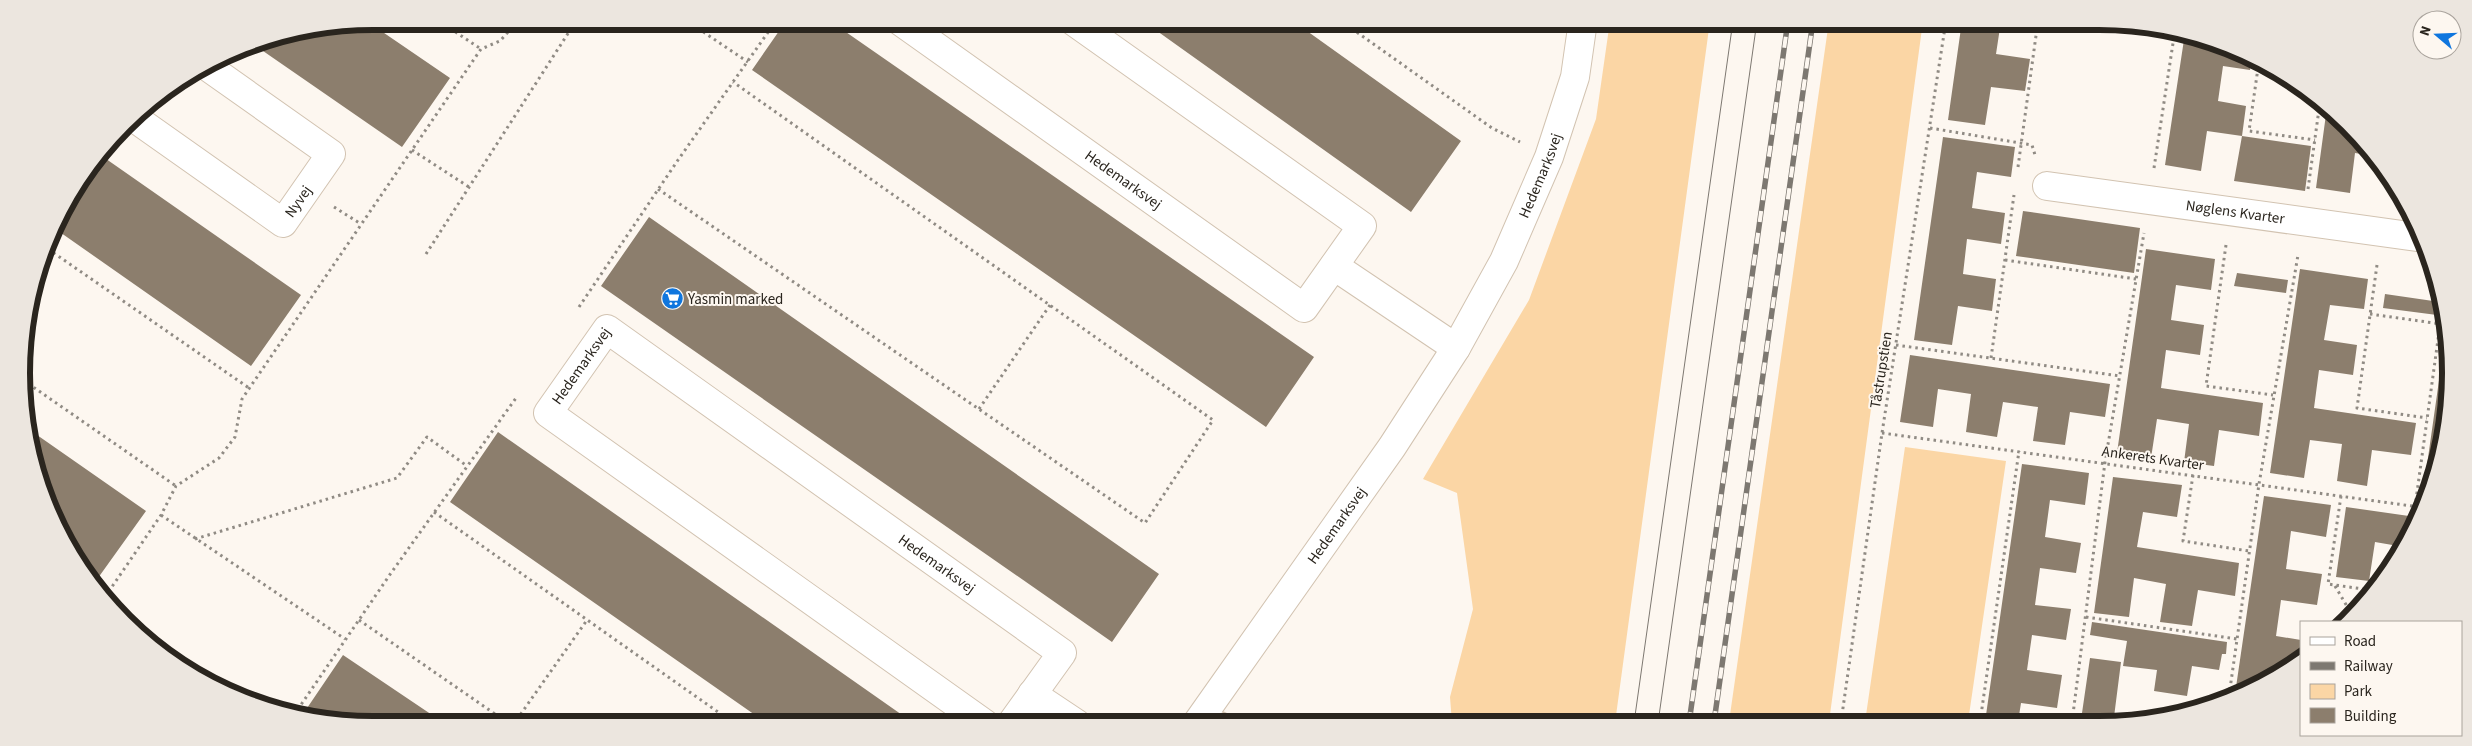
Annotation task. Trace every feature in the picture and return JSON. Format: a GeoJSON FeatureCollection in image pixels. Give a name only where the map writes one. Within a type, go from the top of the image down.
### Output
{"type":"FeatureCollection","features":[{"type":"Feature","properties":{"kind":"street","name":"Hedemarksvej"},"geometry":{"type":"LineString","coordinates":[[913,30],[1304,308],[1362,226],[1086,30]]}},
{"type":"Feature","properties":{"kind":"street","name":"Hedemarksvej"},"geometry":{"type":"LineString","coordinates":[[1209,716],[1392,447],[1456,348],[1504,261],[1549,157],[1575,77],[1582,30]]}},
{"type":"Feature","properties":{"kind":"street","name":"Nyvej"},"geometry":{"type":"LineString","coordinates":[[139,122],[282,223],[331,154],[212,70]]}},
{"type":"Feature","properties":{"kind":"street","name":"Nøglens Kvarter"},"geometry":{"type":"LineString","coordinates":[[2047,186],[2414,237]]}},
{"type":"Feature","properties":{"kind":"street"},"geometry":{"type":"LineString","coordinates":[[1334,266],[1456,348]]}},
{"type":"Feature","properties":{"kind":"street","name":"Hedemarksvej"},"geometry":{"type":"LineString","coordinates":[[974,716],[548,413],[607,329],[1062,653],[1017,716]]}},
{"type":"Feature","properties":{"kind":"street"},"geometry":{"type":"LineString","coordinates":[[1032,694],[1065,716]]}},
{"type":"Feature","properties":{"kind":"path"},"geometry":{"type":"LineString","coordinates":[[452,30],[481,49]]}},
{"type":"Feature","properties":{"kind":"path"},"geometry":{"type":"LineString","coordinates":[[109,592],[161,515],[176,486],[219,458],[235,436],[242,399],[481,49],[500,41],[510,30]]}},
{"type":"Feature","properties":{"kind":"path"},"geometry":{"type":"LineString","coordinates":[[426,254],[570,30]]}},
{"type":"Feature","properties":{"kind":"path"},"geometry":{"type":"LineString","coordinates":[[700,30],[748,62]]}},
{"type":"Feature","properties":{"kind":"path"},"geometry":{"type":"LineString","coordinates":[[576,312],[658,189],[770,30]]}},
{"type":"Feature","properties":{"kind":"path"},"geometry":{"type":"LineString","coordinates":[[1354,30],[1492,128],[1549,157]]}},
{"type":"Feature","properties":{"kind":"path","name":"Tåstrupstien"},"geometry":{"type":"LineString","coordinates":[[1842,716],[1882,433],[1945,30]]}},
{"type":"Feature","properties":{"kind":"path"},"geometry":{"type":"LineString","coordinates":[[2073,716],[2106,462],[2174,39]]}},
{"type":"Feature","properties":{"kind":"path"},"geometry":{"type":"LineString","coordinates":[[2258,69],[2249,130],[2315,140]]}},
{"type":"Feature","properties":{"kind":"path"},"geometry":{"type":"LineString","coordinates":[[658,189],[1145,523],[1213,420],[733,82]]}},
{"type":"Feature","properties":{"kind":"path"},"geometry":{"type":"LineString","coordinates":[[2229,690],[2273,395],[2304,221],[2319,110]]}},
{"type":"Feature","properties":{"kind":"path"},"geometry":{"type":"LineString","coordinates":[[1930,128],[2032,145]]}},
{"type":"Feature","properties":{"kind":"path"},"geometry":{"type":"LineString","coordinates":[[412,150],[469,187]]}},
{"type":"Feature","properties":{"kind":"path"},"geometry":{"type":"LineString","coordinates":[[2231,211],[2206,386],[2273,395]]}},
{"type":"Feature","properties":{"kind":"path"},"geometry":{"type":"LineString","coordinates":[[2381,232],[2357,408],[2428,418]]}},
{"type":"Feature","properties":{"kind":"path"},"geometry":{"type":"LineString","coordinates":[[52,252],[249,388]]}},
{"type":"Feature","properties":{"kind":"path"},"geometry":{"type":"LineString","coordinates":[[2004,260],[2136,279]]}},
{"type":"Feature","properties":{"kind":"path"},"geometry":{"type":"LineString","coordinates":[[978,409],[1050,305]]}},
{"type":"Feature","properties":{"kind":"path"},"geometry":{"type":"LineString","coordinates":[[2370,314],[2438,324]]}},
{"type":"Feature","properties":{"kind":"path"},"geometry":{"type":"LineString","coordinates":[[2418,499],[2440,334]]}},
{"type":"Feature","properties":{"kind":"path"},"geometry":{"type":"LineString","coordinates":[[1896,345],[2120,376]]}},
{"type":"Feature","properties":{"kind":"path"},"geometry":{"type":"LineString","coordinates":[[31,386],[176,486]]}},
{"type":"Feature","properties":{"kind":"path"},"geometry":{"type":"LineString","coordinates":[[299,707],[358,620],[519,394]]}},
{"type":"Feature","properties":{"kind":"path","name":"Ankerets Kvarter"},"geometry":{"type":"LineString","coordinates":[[1882,433],[2106,462],[2415,507]]}},
{"type":"Feature","properties":{"kind":"path"},"geometry":{"type":"LineString","coordinates":[[196,539],[397,478],[427,437],[467,466]]}},
{"type":"Feature","properties":{"kind":"path"},"geometry":{"type":"LineString","coordinates":[[1981,716],[2019,451]]}},
{"type":"Feature","properties":{"kind":"path"},"geometry":{"type":"LineString","coordinates":[[2193,475],[2183,541],[2250,551]]}},
{"type":"Feature","properties":{"kind":"path"},"geometry":{"type":"LineString","coordinates":[[2341,496],[2328,584],[2365,589]]}},
{"type":"Feature","properties":{"kind":"path"},"geometry":{"type":"LineString","coordinates":[[434,512],[724,716]]}},
{"type":"Feature","properties":{"kind":"path"},"geometry":{"type":"LineString","coordinates":[[161,515],[345,639]]}},
{"type":"Feature","properties":{"kind":"path"},"geometry":{"type":"LineString","coordinates":[[2335,585],[2349,609]]}},
{"type":"Feature","properties":{"kind":"path"},"geometry":{"type":"LineString","coordinates":[[2086,617],[2237,639]]}},
{"type":"Feature","properties":{"kind":"path"},"geometry":{"type":"LineString","coordinates":[[358,620],[500,716]]}},
{"type":"Feature","properties":{"kind":"path"},"geometry":{"type":"LineString","coordinates":[[518,716],[587,620]]}},
{"type":"Feature","properties":{"kind":"green space"},"geometry":{"type":"Polygon","coordinates":[[[1609,30],[1709,30],[1616,716],[1451,716],[1450,697],[1473,609],[1457,493],[1423,479],[1529,300],[1596,119],[1609,30]]]}},
{"type":"Feature","properties":{"kind":"green space"},"geometry":{"type":"Polygon","coordinates":[[[1828,30],[1922,30],[1830,716],[1730,716],[1828,30]]]}},
{"type":"Feature","properties":{"kind":"green space"},"geometry":{"type":"Polygon","coordinates":[[[1905,447],[2006,461],[1969,716],[1866,716],[1905,447]]]}},
{"type":"Feature","properties":{"kind":"building"},"geometry":{"type":"Polygon","coordinates":[[[380,30],[450,78],[402,147],[260,49],[328,33],[380,30]]]}},
{"type":"Feature","properties":{"kind":"building"},"geometry":{"type":"Polygon","coordinates":[[[780,30],[843,30],[1314,357],[1266,427],[752,70],[780,30]]]}},
{"type":"Feature","properties":{"kind":"building"},"geometry":{"type":"Polygon","coordinates":[[[1156,30],[1306,30],[1461,141],[1411,212],[1156,30]]]}},
{"type":"Feature","properties":{"kind":"building"},"geometry":{"type":"Polygon","coordinates":[[[1961,30],[2000,30],[1996,54],[2030,59],[2025,91],[1991,87],[1985,125],[1948,120],[1961,30]]]}},
{"type":"Feature","properties":{"kind":"building"},"geometry":{"type":"Polygon","coordinates":[[[2184,41],[2209,48],[2251,65],[2250,70],[2223,66],[2218,101],[2246,106],[2242,136],[2207,131],[2201,171],[2165,165],[2184,41]]]}},
{"type":"Feature","properties":{"kind":"building"},"geometry":{"type":"Polygon","coordinates":[[[2326,116],[2342,130],[2363,154],[2355,153],[2350,193],[2316,188],[2326,116]]]}},
{"type":"Feature","properties":{"kind":"building"},"geometry":{"type":"Polygon","coordinates":[[[2242,136],[2311,146],[2305,191],[2234,181],[2242,136]]]}},
{"type":"Feature","properties":{"kind":"building"},"geometry":{"type":"Polygon","coordinates":[[[1943,137],[2015,147],[2011,177],[1977,172],[1972,208],[2005,213],[2001,244],[1967,239],[1963,274],[1996,279],[1992,311],[1958,306],[1952,345],[1914,340],[1943,137]]]}},
{"type":"Feature","properties":{"kind":"building"},"geometry":{"type":"Polygon","coordinates":[[[105,159],[301,295],[251,366],[60,232],[76,201],[105,159]]]}},
{"type":"Feature","properties":{"kind":"building"},"geometry":{"type":"Polygon","coordinates":[[[2023,211],[2140,228],[2134,273],[2016,256],[2023,211]]]}},
{"type":"Feature","properties":{"kind":"building"},"geometry":{"type":"Polygon","coordinates":[[[649,217],[1159,574],[1112,642],[601,286],[649,217]]]}},
{"type":"Feature","properties":{"kind":"building"},"geometry":{"type":"Polygon","coordinates":[[[2146,249],[2215,259],[2211,290],[2176,285],[2171,320],[2204,325],[2200,355],[2166,350],[2161,388],[2263,403],[2259,436],[2219,430],[2214,466],[2184,462],[2189,424],[2157,419],[2151,458],[2117,453],[2146,249]]]}},
{"type":"Feature","properties":{"kind":"building"},"geometry":{"type":"Polygon","coordinates":[[[2300,269],[2368,279],[2364,309],[2330,305],[2324,340],[2357,345],[2353,375],[2319,370],[2314,408],[2416,423],[2411,455],[2372,450],[2367,486],[2337,481],[2342,444],[2310,440],[2304,478],[2270,473],[2300,269]]]}},
{"type":"Feature","properties":{"kind":"building"},"geometry":{"type":"Polygon","coordinates":[[[2237,273],[2288,280],[2286,293],[2234,286],[2237,273]]]}},
{"type":"Feature","properties":{"kind":"building"},"geometry":{"type":"Polygon","coordinates":[[[2385,294],[2434,301],[2437,315],[2383,308],[2385,294]]]}},
{"type":"Feature","properties":{"kind":"building"},"geometry":{"type":"Polygon","coordinates":[[[1910,355],[2110,384],[2105,417],[2070,412],[2065,445],[2033,441],[2038,407],[2003,402],[1997,437],[1966,432],[1971,394],[1938,389],[1933,427],[1900,422],[1910,355]]]}},
{"type":"Feature","properties":{"kind":"building"},"geometry":{"type":"Polygon","coordinates":[[[2442,363],[2439,418],[2425,480],[2442,363]]]}},
{"type":"Feature","properties":{"kind":"building"},"geometry":{"type":"Polygon","coordinates":[[[498,432],[904,716],[757,716],[450,502],[498,432]]]}},
{"type":"Feature","properties":{"kind":"building"},"geometry":{"type":"Polygon","coordinates":[[[36,434],[146,511],[98,578],[65,525],[48,483],[36,434]]]}},
{"type":"Feature","properties":{"kind":"building"},"geometry":{"type":"Polygon","coordinates":[[[2022,464],[2089,473],[2085,505],[2050,500],[2045,537],[2081,543],[2076,573],[2040,568],[2035,605],[2071,609],[2066,640],[2032,635],[2027,670],[2062,675],[2057,708],[2021,703],[2019,716],[1986,716],[2022,464]]]}},
{"type":"Feature","properties":{"kind":"building"},"geometry":{"type":"Polygon","coordinates":[[[2113,477],[2182,485],[2177,517],[2143,512],[2137,547],[2239,563],[2235,596],[2198,590],[2192,626],[2160,622],[2166,584],[2134,578],[2129,617],[2094,613],[2113,477]]]}},
{"type":"Feature","properties":{"kind":"building"},"geometry":{"type":"Polygon","coordinates":[[[2264,496],[2331,505],[2326,537],[2291,531],[2286,569],[2322,574],[2317,605],[2281,600],[2276,636],[2300,640],[2300,651],[2251,681],[2236,687],[2264,496]]]}},
{"type":"Feature","properties":{"kind":"building"},"geometry":{"type":"Polygon","coordinates":[[[2346,507],[2411,516],[2395,545],[2375,542],[2369,581],[2336,577],[2346,507]]]}},
{"type":"Feature","properties":{"kind":"building"},"geometry":{"type":"Polygon","coordinates":[[[2092,622],[2227,642],[2226,654],[2222,654],[2219,670],[2192,666],[2187,696],[2154,691],[2157,670],[2123,666],[2127,641],[2090,635],[2092,622]]]}},
{"type":"Feature","properties":{"kind":"building"},"geometry":{"type":"Polygon","coordinates":[[[343,655],[434,716],[351,715],[306,709],[343,655]]]}},
{"type":"Feature","properties":{"kind":"building"},"geometry":{"type":"Polygon","coordinates":[[[2090,658],[2121,662],[2114,715],[2082,713],[2090,658]]]}},
{"type":"Feature","properties":{"kind":"tram line"},"geometry":{"type":"LineString","coordinates":[[1635,716],[1732,30]]}},
{"type":"Feature","properties":{"kind":"tram line"},"geometry":{"type":"LineString","coordinates":[[1659,716],[1756,30]]}},
{"type":"Feature","properties":{"kind":"railway"},"geometry":{"type":"LineString","coordinates":[[1690,716],[1787,30]]}},
{"type":"Feature","properties":{"kind":"railway"},"geometry":{"type":"LineString","coordinates":[[1715,716],[1812,30]]}},
{"type":"Feature","properties":{"kind":"place","name":"Yasmin marked"},"geometry":{"type":"Point","coordinates":[672,299]}}]}
